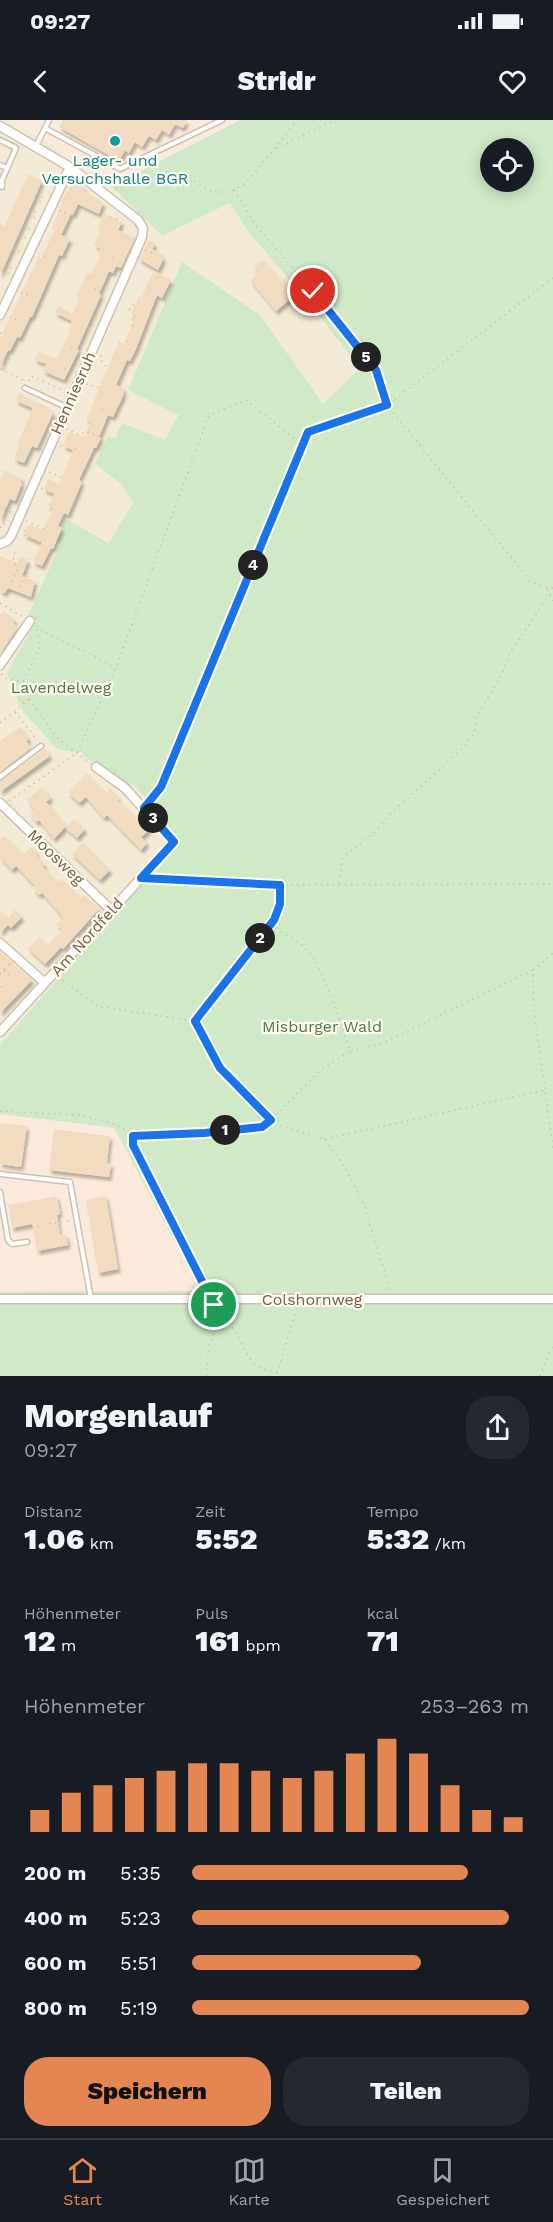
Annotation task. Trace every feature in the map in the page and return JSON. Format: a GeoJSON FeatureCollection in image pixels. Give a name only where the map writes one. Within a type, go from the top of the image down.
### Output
{"type":"FeatureCollection","features":[{"type":"Feature","properties":{"kind":"street"},"geometry":{"type":"LineString","coordinates":[[0,126],[70,167],[3,315]]}},
{"type":"Feature","properties":{"kind":"street","name":"Henniesruh"},"geometry":{"type":"LineString","coordinates":[[0,544],[7,542],[11,536],[142,237],[141,224],[70,167]]}},
{"type":"Feature","properties":{"kind":"street"},"geometry":{"type":"LineString","coordinates":[[0,665],[34,624]]}},
{"type":"Feature","properties":{"kind":"street","name":"Am Nordfeld"},"geometry":{"type":"LineString","coordinates":[[0,1032],[174,842],[125,788],[96,767]]}},
{"type":"Feature","properties":{"kind":"street","name":"Moosweg"},"geometry":{"type":"LineString","coordinates":[[1,804],[111,910]]}},
{"type":"Feature","properties":{"kind":"street"},"geometry":{"type":"LineString","coordinates":[[0,943],[45,983]]}},
{"type":"Feature","properties":{"kind":"street","name":"Colshornweg"},"geometry":{"type":"LineString","coordinates":[[0,1299],[553,1299]]}},
{"type":"Feature","properties":{"kind":"lane"},"geometry":{"type":"LineString","coordinates":[[36,146],[49,120]]}},
{"type":"Feature","properties":{"kind":"lane"},"geometry":{"type":"LineString","coordinates":[[45,128],[120,169],[222,120]]}},
{"type":"Feature","properties":{"kind":"lane"},"geometry":{"type":"LineString","coordinates":[[0,140],[16,148],[2,180],[2,187]]}},
{"type":"Feature","properties":{"kind":"lane"},"geometry":{"type":"LineString","coordinates":[[0,165],[7,168]]}},
{"type":"Feature","properties":{"kind":"lane"},"geometry":{"type":"LineString","coordinates":[[25,388],[66,407]]}},
{"type":"Feature","properties":{"kind":"lane"},"geometry":{"type":"LineString","coordinates":[[0,777],[41,746]]}},
{"type":"Feature","properties":{"kind":"lane"},"geometry":{"type":"LineString","coordinates":[[0,1174],[70,1182],[91,1299]]}},
{"type":"Feature","properties":{"kind":"lane"},"geometry":{"type":"LineString","coordinates":[[0,1192],[8,1240],[12,1244],[27,1242]]}},
{"type":"Feature","properties":{"kind":"path"},"geometry":{"type":"LineString","coordinates":[[114,190],[164,172],[186,176],[212,192],[230,192],[254,174],[297,120]]}},
{"type":"Feature","properties":{"kind":"path"},"geometry":{"type":"LineString","coordinates":[[275,149],[335,120]]}},
{"type":"Feature","properties":{"kind":"path"},"geometry":{"type":"LineString","coordinates":[[41,183],[53,189]]}},
{"type":"Feature","properties":{"kind":"path"},"geometry":{"type":"LineString","coordinates":[[234,190],[256,226],[313,291],[376,370],[387,405],[531,582],[553,588]]}},
{"type":"Feature","properties":{"kind":"path"},"geometry":{"type":"LineString","coordinates":[[36,194],[48,200]]}},
{"type":"Feature","properties":{"kind":"path"},"geometry":{"type":"LineString","coordinates":[[34,199],[46,204]]}},
{"type":"Feature","properties":{"kind":"path"},"geometry":{"type":"LineString","coordinates":[[60,207],[58,210],[71,216],[69,218]]}},
{"type":"Feature","properties":{"kind":"path"},"geometry":{"type":"LineString","coordinates":[[29,209],[41,215]]}},
{"type":"Feature","properties":{"kind":"path"},"geometry":{"type":"LineString","coordinates":[[28,215],[32,216]]}},
{"type":"Feature","properties":{"kind":"path"},"geometry":{"type":"LineString","coordinates":[[110,217],[121,220]]}},
{"type":"Feature","properties":{"kind":"path"},"geometry":{"type":"LineString","coordinates":[[23,226],[34,231]]}},
{"type":"Feature","properties":{"kind":"path"},"geometry":{"type":"LineString","coordinates":[[19,235],[29,240]]}},
{"type":"Feature","properties":{"kind":"path"},"geometry":{"type":"LineString","coordinates":[[13,248],[21,252]]}},
{"type":"Feature","properties":{"kind":"path"},"geometry":{"type":"LineString","coordinates":[[142,248],[152,253]]}},
{"type":"Feature","properties":{"kind":"path"},"geometry":{"type":"LineString","coordinates":[[36,254],[47,258],[46,260]]}},
{"type":"Feature","properties":{"kind":"path"},"geometry":{"type":"LineString","coordinates":[[5,265],[14,269]]}},
{"type":"Feature","properties":{"kind":"path"},"geometry":{"type":"LineString","coordinates":[[2,270],[13,275]]}},
{"type":"Feature","properties":{"kind":"path"},"geometry":{"type":"LineString","coordinates":[[144,808],[161,787],[308,432],[387,405],[553,278]]}},
{"type":"Feature","properties":{"kind":"path"},"geometry":{"type":"LineString","coordinates":[[94,289],[100,291],[102,298]]}},
{"type":"Feature","properties":{"kind":"path"},"geometry":{"type":"LineString","coordinates":[[19,291],[32,297]]}},
{"type":"Feature","properties":{"kind":"path"},"geometry":{"type":"LineString","coordinates":[[129,310],[137,301]]}},
{"type":"Feature","properties":{"kind":"path"},"geometry":{"type":"LineString","coordinates":[[3,315],[19,321]]}},
{"type":"Feature","properties":{"kind":"path"},"geometry":{"type":"LineString","coordinates":[[133,318],[131,324],[133,325]]}},
{"type":"Feature","properties":{"kind":"path"},"geometry":{"type":"LineString","coordinates":[[90,324],[88,328],[94,330]]}},
{"type":"Feature","properties":{"kind":"path"},"geometry":{"type":"LineString","coordinates":[[0,333],[4,334]]}},
{"type":"Feature","properties":{"kind":"path"},"geometry":{"type":"LineString","coordinates":[[71,347],[79,350],[81,346]]}},
{"type":"Feature","properties":{"kind":"path"},"geometry":{"type":"LineString","coordinates":[[101,355],[100,358],[107,368]]}},
{"type":"Feature","properties":{"kind":"path"},"geometry":{"type":"LineString","coordinates":[[5,356],[9,358],[1,370],[28,382],[31,376],[72,394]]}},
{"type":"Feature","properties":{"kind":"path"},"geometry":{"type":"LineString","coordinates":[[64,369],[77,375]]}},
{"type":"Feature","properties":{"kind":"path"},"geometry":{"type":"LineString","coordinates":[[83,383],[100,388]]}},
{"type":"Feature","properties":{"kind":"path"},"geometry":{"type":"LineString","coordinates":[[1,804],[77,753],[93,722],[115,669],[208,416],[246,400],[303,445]]}},
{"type":"Feature","properties":{"kind":"path"},"geometry":{"type":"LineString","coordinates":[[63,428],[80,435],[86,430],[99,437]]}},
{"type":"Feature","properties":{"kind":"path"},"geometry":{"type":"LineString","coordinates":[[56,444],[72,451],[73,448],[77,450]]}},
{"type":"Feature","properties":{"kind":"path"},"geometry":{"type":"LineString","coordinates":[[45,471],[62,478]]}},
{"type":"Feature","properties":{"kind":"path"},"geometry":{"type":"LineString","coordinates":[[38,487],[56,495],[54,498]]}},
{"type":"Feature","properties":{"kind":"path"},"geometry":{"type":"LineString","coordinates":[[4,509],[13,513]]}},
{"type":"Feature","properties":{"kind":"path"},"geometry":{"type":"LineString","coordinates":[[0,527],[2,528],[5,521]]}},
{"type":"Feature","properties":{"kind":"path"},"geometry":{"type":"LineString","coordinates":[[30,523],[44,529]]}},
{"type":"Feature","properties":{"kind":"path"},"geometry":{"type":"LineString","coordinates":[[25,530],[23,535],[45,543]]}},
{"type":"Feature","properties":{"kind":"path"},"geometry":{"type":"LineString","coordinates":[[12,582],[17,570],[13,556],[15,552]]}},
{"type":"Feature","properties":{"kind":"path"},"geometry":{"type":"LineString","coordinates":[[21,587],[30,558]]}},
{"type":"Feature","properties":{"kind":"path"},"geometry":{"type":"LineString","coordinates":[[547,588],[553,601]]}},
{"type":"Feature","properties":{"kind":"path"},"geometry":{"type":"LineString","coordinates":[[338,884],[343,857],[373,834],[391,813],[463,748],[474,733],[476,717],[502,675],[509,654],[550,594]]}},
{"type":"Feature","properties":{"kind":"path"},"geometry":{"type":"LineString","coordinates":[[0,603],[52,637],[91,654],[115,669]]}},
{"type":"Feature","properties":{"kind":"path"},"geometry":{"type":"LineString","coordinates":[[34,624],[39,649],[23,682],[29,699],[58,739],[96,767]]}},
{"type":"Feature","properties":{"kind":"path"},"geometry":{"type":"LineString","coordinates":[[0,674],[7,679],[23,682]]}},
{"type":"Feature","properties":{"kind":"path"},"geometry":{"type":"LineString","coordinates":[[0,723],[29,699]]}},
{"type":"Feature","properties":{"kind":"path"},"geometry":{"type":"LineString","coordinates":[[15,712],[41,746]]}},
{"type":"Feature","properties":{"kind":"path"},"geometry":{"type":"LineString","coordinates":[[141,878],[280,885],[553,884]]}},
{"type":"Feature","properties":{"kind":"path"},"geometry":{"type":"LineString","coordinates":[[195,1021],[274,920],[280,904],[280,885]]}},
{"type":"Feature","properties":{"kind":"path"},"geometry":{"type":"LineString","coordinates":[[274,920],[278,930],[302,945],[316,961],[350,1051]]}},
{"type":"Feature","properties":{"kind":"path"},"geometry":{"type":"LineString","coordinates":[[0,1110],[81,1115],[117,1125],[133,1136],[204,1133],[262,1127],[321,1070],[350,1051],[383,1043],[532,970],[553,953]]}},
{"type":"Feature","properties":{"kind":"path"},"geometry":{"type":"LineString","coordinates":[[0,974],[15,957]]}},
{"type":"Feature","properties":{"kind":"path"},"geometry":{"type":"LineString","coordinates":[[0,964],[12,977]]}},
{"type":"Feature","properties":{"kind":"path"},"geometry":{"type":"LineString","coordinates":[[532,970],[534,1014],[553,1148]]}},
{"type":"Feature","properties":{"kind":"path"},"geometry":{"type":"LineString","coordinates":[[54,974],[97,1006],[195,1021]]}},
{"type":"Feature","properties":{"kind":"path"},"geometry":{"type":"LineString","coordinates":[[195,1021],[220,1068],[271,1120],[282,1127],[324,1139],[545,1090]]}},
{"type":"Feature","properties":{"kind":"path"},"geometry":{"type":"LineString","coordinates":[[133,1136],[133,1145],[223,1318],[233,1328],[249,1358],[260,1367],[277,1375],[296,1317],[298,1299]]}},
{"type":"Feature","properties":{"kind":"path"},"geometry":{"type":"LineString","coordinates":[[324,1139],[345,1168],[363,1203],[393,1298]]}},
{"type":"Feature","properties":{"kind":"path"},"geometry":{"type":"LineString","coordinates":[[49,1224],[77,1219]]}},
{"type":"Feature","properties":{"kind":"path"},"geometry":{"type":"LineString","coordinates":[[7,1232],[39,1226]]}},
{"type":"Feature","properties":{"kind":"path"},"geometry":{"type":"LineString","coordinates":[[206,1376],[209,1347],[220,1312]]}},
{"type":"Feature","properties":{"kind":"path"},"geometry":{"type":"LineString","coordinates":[[540,1376],[553,1345]]}},
{"type":"Feature","properties":{"kind":"shaded area"},"geometry":{"type":"Polygon","coordinates":[[[0,120],[9,120],[44,138],[111,186],[162,236],[230,203],[249,233],[305,298],[360,368],[323,404],[259,315],[182,263],[128,390],[178,414],[165,441],[123,423],[115,439],[107,436],[95,464],[122,485],[133,501],[110,543],[66,520],[57,541],[60,543],[28,616],[37,621],[7,673],[69,752],[82,752],[127,786],[133,784],[155,809],[177,841],[0,1045],[0,120]]]}},
{"type":"Feature","properties":{"kind":"shaded area"},"geometry":{"type":"Polygon","coordinates":[[[9,120],[240,120],[111,186],[44,138],[9,120]]]}},
{"type":"Feature","properties":{"kind":"shaded area"},"geometry":{"type":"Polygon","coordinates":[[[0,1114],[114,1128],[202,1292],[0,1292],[0,1114]]]}},
{"type":"Feature","properties":{"kind":"green space","name":"Misburger Wald"},"geometry":{"type":"Polygon","coordinates":[[[240,120],[553,120],[553,1376],[0,1376],[0,1292],[201,1291],[114,1128],[0,1114],[0,1045],[177,842],[155,809],[133,784],[127,786],[82,752],[69,752],[56,748],[22,710],[7,673],[36,621],[28,616],[60,544],[56,541],[66,519],[109,543],[133,502],[122,485],[95,464],[108,435],[115,439],[122,423],[165,440],[178,415],[128,390],[182,262],[260,315],[323,404],[360,368],[305,298],[249,233],[230,203],[162,236],[111,186],[240,120]]]}},
{"type":"Feature","properties":{"kind":"building","name":"Lager- und Versuchshalle BGR"},"geometry":{"type":"Polygon","coordinates":[[[63,120],[187,120],[183,128],[175,124],[169,135],[162,130],[156,140],[149,136],[142,147],[135,142],[129,153],[125,150],[119,161],[59,127],[63,120]]]}},
{"type":"Feature","properties":{"kind":"building"},"geometry":{"type":"Polygon","coordinates":[[[28,174],[42,181],[0,276],[0,224],[5,226],[28,174]]]}},
{"type":"Feature","properties":{"kind":"building"},"geometry":{"type":"Polygon","coordinates":[[[74,181],[103,203],[99,214],[78,204],[73,215],[71,214],[61,235],[70,239],[62,256],[59,255],[32,317],[20,338],[17,337],[10,351],[8,350],[0,368],[0,339],[39,256],[41,258],[55,229],[52,227],[63,202],[61,201],[74,181]]]}},
{"type":"Feature","properties":{"kind":"building"},"geometry":{"type":"Polygon","coordinates":[[[104,214],[122,222],[118,230],[135,238],[121,268],[116,266],[113,273],[109,271],[77,349],[79,350],[64,380],[43,371],[46,364],[35,360],[38,351],[57,359],[71,330],[69,329],[72,321],[55,313],[58,306],[73,314],[80,297],[77,296],[87,272],[92,274],[101,254],[98,252],[100,248],[94,245],[101,230],[98,229],[104,214]]]}},
{"type":"Feature","properties":{"kind":"building"},"geometry":{"type":"Polygon","coordinates":[[[149,240],[155,244],[152,249],[162,254],[160,256],[164,258],[158,270],[139,259],[149,240]]]}},
{"type":"Feature","properties":{"kind":"building"},"geometry":{"type":"Polygon","coordinates":[[[263,260],[281,281],[284,279],[296,294],[276,311],[250,280],[258,274],[254,268],[263,260]]]}},
{"type":"Feature","properties":{"kind":"building"},"geometry":{"type":"Polygon","coordinates":[[[153,272],[171,280],[162,298],[157,295],[136,349],[130,361],[127,360],[116,385],[124,389],[123,396],[113,417],[108,415],[99,437],[101,438],[79,480],[82,482],[68,515],[64,513],[58,526],[62,528],[53,549],[51,548],[42,566],[33,562],[42,543],[24,535],[29,524],[43,530],[53,508],[48,506],[54,494],[44,490],[48,479],[59,484],[73,450],[63,446],[69,432],[84,437],[91,422],[86,420],[119,341],[124,343],[136,316],[131,314],[139,296],[142,297],[146,282],[149,281],[153,272]]]}},
{"type":"Feature","properties":{"kind":"building"},"geometry":{"type":"Polygon","coordinates":[[[19,393],[51,409],[53,413],[37,448],[32,446],[24,463],[14,459],[19,447],[17,445],[33,408],[16,401],[19,393]]]}},
{"type":"Feature","properties":{"kind":"building"},"geometry":{"type":"Polygon","coordinates":[[[4,470],[22,478],[20,482],[22,483],[15,501],[10,499],[0,521],[0,480],[4,470]]]}},
{"type":"Feature","properties":{"kind":"building"},"geometry":{"type":"Polygon","coordinates":[[[0,556],[17,563],[21,556],[28,560],[22,576],[35,581],[31,597],[8,588],[5,593],[0,591],[0,556]]]}},
{"type":"Feature","properties":{"kind":"building"},"geometry":{"type":"Polygon","coordinates":[[[3,611],[15,620],[13,623],[18,627],[0,654],[0,615],[3,611]]]}},
{"type":"Feature","properties":{"kind":"building"},"geometry":{"type":"Polygon","coordinates":[[[20,727],[29,739],[26,741],[31,748],[0,772],[0,741],[20,727]]]}},
{"type":"Feature","properties":{"kind":"building"},"geometry":{"type":"Polygon","coordinates":[[[45,749],[50,756],[0,792],[0,781],[45,749]]]}},
{"type":"Feature","properties":{"kind":"building"},"geometry":{"type":"Polygon","coordinates":[[[87,774],[105,793],[111,789],[119,799],[117,800],[150,829],[141,837],[147,843],[141,850],[107,815],[104,818],[86,797],[79,803],[68,792],[87,774]]]}},
{"type":"Feature","properties":{"kind":"building"},"geometry":{"type":"Polygon","coordinates":[[[42,787],[51,798],[46,802],[66,826],[54,839],[39,820],[36,822],[30,814],[35,810],[27,800],[42,787]]]}},
{"type":"Feature","properties":{"kind":"building"},"geometry":{"type":"Polygon","coordinates":[[[74,819],[85,829],[77,838],[66,828],[74,819]]]}},
{"type":"Feature","properties":{"kind":"building"},"geometry":{"type":"Polygon","coordinates":[[[4,835],[23,854],[32,847],[45,865],[43,867],[58,883],[62,879],[81,898],[84,895],[99,909],[63,949],[61,947],[45,964],[28,948],[39,937],[48,945],[62,929],[56,924],[63,917],[42,893],[39,895],[33,888],[35,886],[16,866],[12,870],[0,857],[0,840],[4,835]]]}},
{"type":"Feature","properties":{"kind":"building"},"geometry":{"type":"Polygon","coordinates":[[[83,843],[110,870],[100,880],[72,854],[83,843]]]}},
{"type":"Feature","properties":{"kind":"building"},"geometry":{"type":"Polygon","coordinates":[[[0,910],[8,918],[15,910],[22,917],[11,928],[8,925],[0,933],[0,910]]]}},
{"type":"Feature","properties":{"kind":"building"},"geometry":{"type":"Polygon","coordinates":[[[0,952],[32,980],[0,1013],[0,991],[3,987],[0,984],[0,952]]]}},
{"type":"Feature","properties":{"kind":"building"},"geometry":{"type":"Polygon","coordinates":[[[0,1123],[27,1126],[21,1167],[0,1164],[0,1123]]]}},
{"type":"Feature","properties":{"kind":"building"},"geometry":{"type":"Polygon","coordinates":[[[54,1129],[110,1136],[107,1163],[111,1164],[109,1177],[49,1170],[54,1129]]]}},
{"type":"Feature","properties":{"kind":"building"},"geometry":{"type":"Polygon","coordinates":[[[57,1196],[60,1235],[66,1234],[68,1245],[37,1251],[32,1224],[12,1228],[8,1205],[57,1196]]]}},
{"type":"Feature","properties":{"kind":"building"},"geometry":{"type":"Polygon","coordinates":[[[106,1196],[118,1269],[98,1273],[86,1200],[106,1196]]]}},
{"type":"Feature","properties":{"kind":"place","name":"Lager- und Versuchshalle BGR"},"geometry":{"type":"Point","coordinates":[115,141]}},
{"type":"Feature","properties":{"kind":"route"},"geometry":{"type":"LineString","coordinates":[[214,1305],[133,1145],[133,1136],[204,1133],[262,1127],[271,1120],[220,1068],[195,1021],[274,920],[280,904],[280,885],[141,878],[174,842],[144,808],[161,787],[308,432],[387,405],[376,370],[313,291]]}},
{"type":"Feature","properties":{"kind":"park label","name":"Lavendelweg"},"geometry":{"type":"Point","coordinates":[61,687]}}]}
